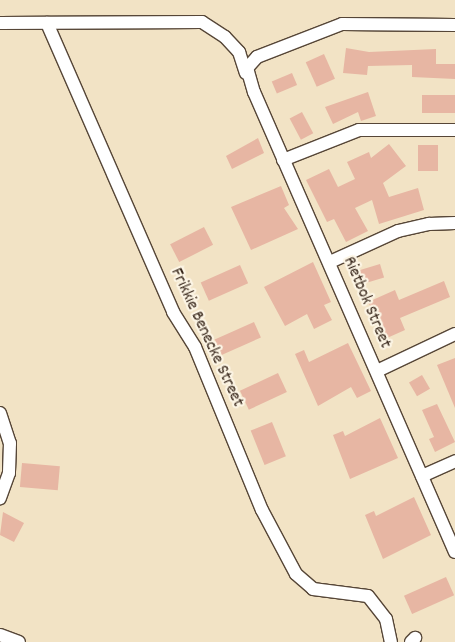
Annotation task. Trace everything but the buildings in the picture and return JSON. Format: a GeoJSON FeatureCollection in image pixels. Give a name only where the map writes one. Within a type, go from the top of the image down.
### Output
{"type":"FeatureCollection","features":[{"type":"Feature","properties":{"kind":"street","name":"Rietbok Street"},"geometry":{"type":"LineString","coordinates":[[0,24],[202,22],[225,37],[239,52],[283,160],[330,262],[455,552]]}},
{"type":"Feature","properties":{"kind":"street","name":"Frikkie Benecke Street"},"geometry":{"type":"LineString","coordinates":[[47,23],[173,312],[195,347],[262,510],[296,574],[313,589],[368,596],[386,619],[391,642]]}},
{"type":"Feature","properties":{"kind":"street"},"geometry":{"type":"LineString","coordinates":[[247,71],[257,57],[342,24],[455,25]]}},
{"type":"Feature","properties":{"kind":"street"},"geometry":{"type":"LineString","coordinates":[[283,160],[358,130],[455,130]]}},
{"type":"Feature","properties":{"kind":"street"},"geometry":{"type":"LineString","coordinates":[[330,262],[406,229],[455,223]]}},
{"type":"Feature","properties":{"kind":"street"},"geometry":{"type":"LineString","coordinates":[[376,371],[455,334]]}},
{"type":"Feature","properties":{"kind":"street"},"geometry":{"type":"LineString","coordinates":[[0,413],[10,443],[9,473],[0,498]]}},
{"type":"Feature","properties":{"kind":"street"},"geometry":{"type":"LineString","coordinates":[[422,476],[455,461]]}},
{"type":"Feature","properties":{"kind":"street"},"geometry":{"type":"LineString","coordinates":[[0,635],[19,642]]}}]}
